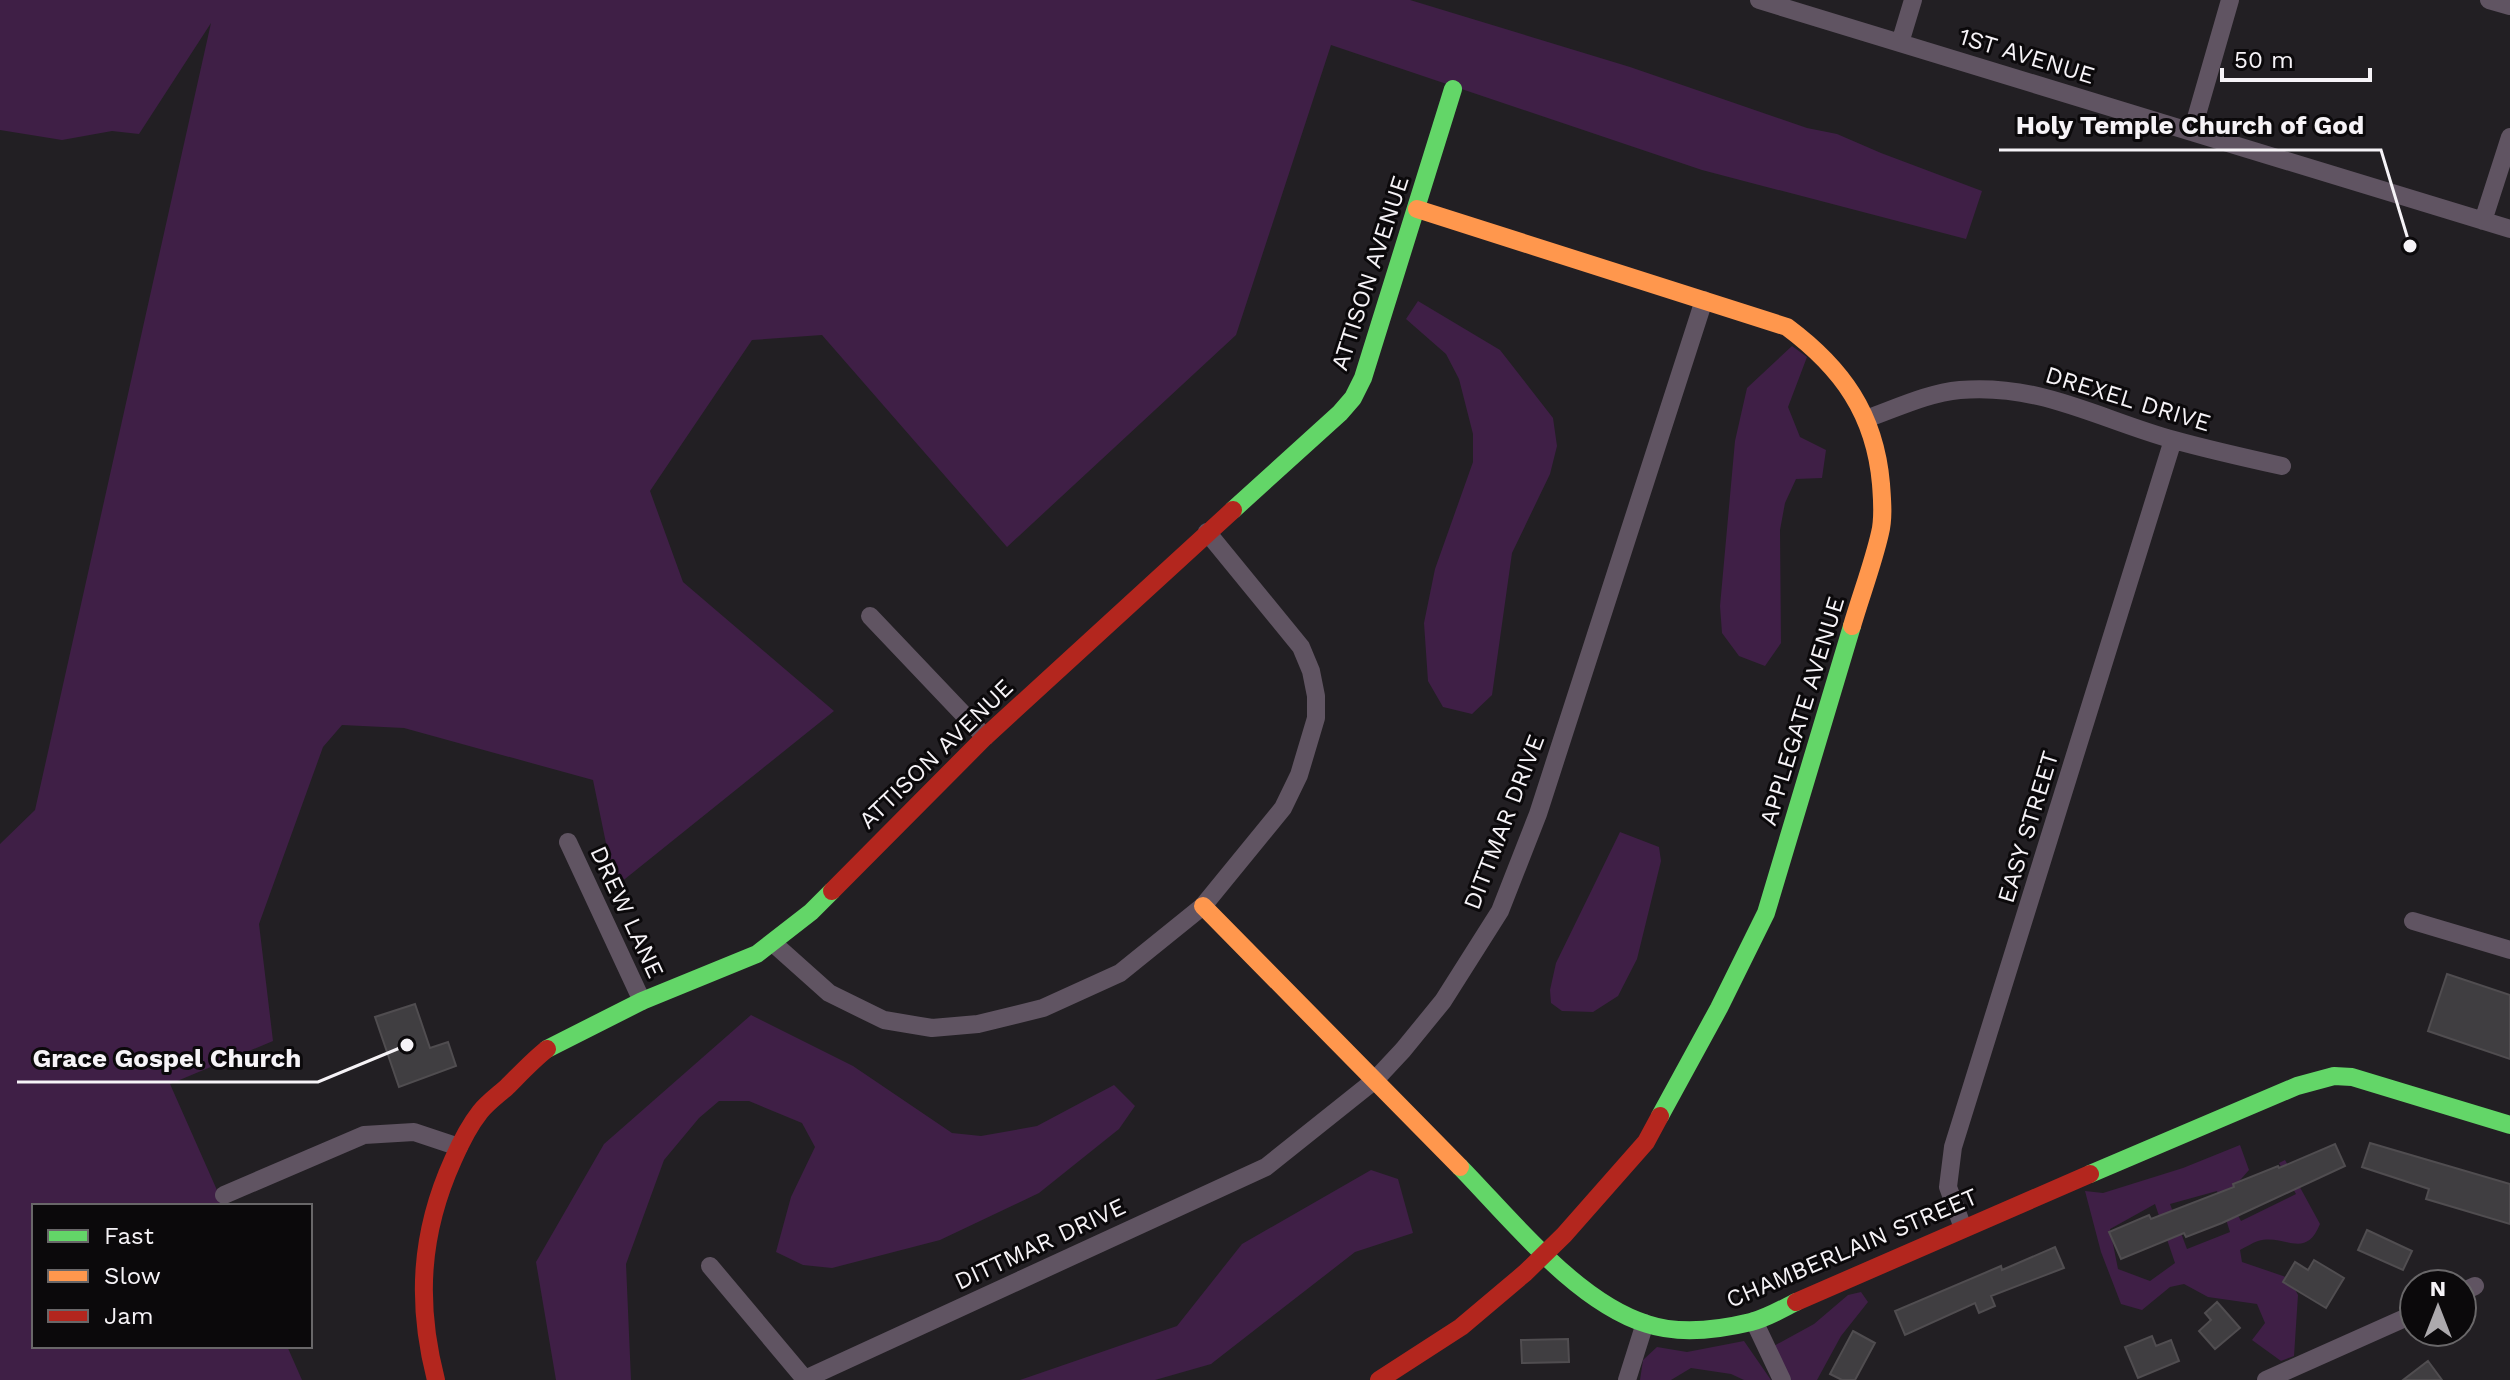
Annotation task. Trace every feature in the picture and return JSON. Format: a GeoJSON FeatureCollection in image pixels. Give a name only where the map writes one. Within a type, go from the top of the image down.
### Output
{"type":"FeatureCollection","features":[{"type":"Feature","properties":{"kind":"street","name":"1ST AVENUE"},"geometry":{"type":"LineString","coordinates":[[1759,0],[2510,229]]}},
{"type":"Feature","properties":{"kind":"street"},"geometry":{"type":"LineString","coordinates":[[1900,43],[1913,0]]}},
{"type":"Feature","properties":{"kind":"street"},"geometry":{"type":"LineString","coordinates":[[2192,132],[2230,0]]}},
{"type":"Feature","properties":{"kind":"street"},"geometry":{"type":"LineString","coordinates":[[2489,0],[2510,6]]}},
{"type":"Feature","properties":{"kind":"street","name":"ATTISON AVENUE"},"geometry":{"type":"LineString","coordinates":[[436,1380],[423,1312],[423,1277],[430,1227],[439,1191],[459,1147],[480,1112],[545,1050],[642,1001],[757,954],[773,943],[811,912],[985,737],[1340,413],[1353,398],[1363,378],[1453,89]]}},
{"type":"Feature","properties":{"kind":"street"},"geometry":{"type":"LineString","coordinates":[[2483,221],[2510,137]]}},
{"type":"Feature","properties":{"kind":"street","name":"APPLEGATE AVENUE"},"geometry":{"type":"LineString","coordinates":[[1379,1380],[1461,1327],[1545,1255],[1646,1142],[1719,1008],[1766,913],[1881,530],[1883,501],[1878,453],[1848,383],[1811,343],[1787,327],[1417,209]]}},
{"type":"Feature","properties":{"kind":"street","name":"DITTMAR DRIVE"},"geometry":{"type":"LineString","coordinates":[[804,1379],[1266,1167],[1375,1080],[1443,1001],[1500,911],[1538,814],[1704,300]]}},
{"type":"Feature","properties":{"kind":"street","name":"DREXEL DRIVE"},"geometry":{"type":"LineString","coordinates":[[1866,419],[1932,395],[1961,390],[2002,390],[2050,397],[2173,440],[2282,466]]}},
{"type":"Feature","properties":{"kind":"street","name":"EASY STREET"},"geometry":{"type":"LineString","coordinates":[[1963,1228],[1948,1187],[1953,1147],[2173,440]]}},
{"type":"Feature","properties":{"kind":"street"},"geometry":{"type":"LineString","coordinates":[[773,943],[829,993],[884,1020],[932,1028],[978,1024],[1043,1008],[1120,973],[1203,906],[1283,808],[1299,775],[1316,718],[1311,671],[1301,647],[1207,532]]}},
{"type":"Feature","properties":{"kind":"street"},"geometry":{"type":"LineString","coordinates":[[870,616],[985,737]]}},
{"type":"Feature","properties":{"kind":"street","name":"DREW LANE"},"geometry":{"type":"LineString","coordinates":[[568,842],[642,1001]]}},
{"type":"Feature","properties":{"kind":"street","name":"CHAMBERLAIN STREET"},"geometry":{"type":"LineString","coordinates":[[1203,906],[1561,1270],[1604,1303],[1645,1323],[1678,1331],[1720,1328],[1754,1321],[2297,1086],[2334,1076],[2352,1077],[2510,1125]]}},
{"type":"Feature","properties":{"kind":"street"},"geometry":{"type":"LineString","coordinates":[[2413,921],[2510,950]]}},
{"type":"Feature","properties":{"kind":"street"},"geometry":{"type":"LineString","coordinates":[[224,1195],[364,1135],[414,1132],[459,1147]]}},
{"type":"Feature","properties":{"kind":"street"},"geometry":{"type":"LineString","coordinates":[[710,1266],[804,1379]]}},
{"type":"Feature","properties":{"kind":"street"},"geometry":{"type":"LineString","coordinates":[[1754,1321],[1782,1380]]}},
{"type":"Feature","properties":{"kind":"street"},"geometry":{"type":"LineString","coordinates":[[2266,1380],[2398,1321]]}},
{"type":"Feature","properties":{"kind":"street"},"geometry":{"type":"LineString","coordinates":[[1627,1380],[1645,1323]]}},
{"type":"Feature","properties":{"kind":"shaded area"},"geometry":{"type":"Polygon","coordinates":[[[0,0],[1410,0],[1630,67],[1807,128],[1837,134],[1982,191],[1966,239],[1702,170],[1331,45],[1236,335],[1007,547],[822,335],[752,340],[650,491],[683,582],[834,711],[615,887],[593,780],[404,728],[342,725],[323,747],[259,924],[273,1041],[170,1084],[223,1204],[32,1204],[32,1348],[288,1348],[302,1380],[0,1380],[0,844],[35,810],[211,23],[139,134],[112,131],[62,140],[0,130],[0,0]]]}},
{"type":"Feature","properties":{"kind":"shaded area"},"geometry":{"type":"Polygon","coordinates":[[[1418,301],[1500,350],[1553,418],[1557,446],[1550,474],[1512,553],[1492,695],[1472,714],[1443,707],[1428,681],[1424,623],[1435,569],[1473,462],[1473,434],[1459,379],[1446,354],[1406,319],[1418,301]]]}},
{"type":"Feature","properties":{"kind":"shaded area"},"geometry":{"type":"Polygon","coordinates":[[[1792,346],[1807,357],[1788,407],[1800,437],[1826,450],[1822,478],[1796,479],[1785,503],[1780,530],[1781,643],[1765,666],[1739,656],[1722,633],[1720,606],[1735,441],[1747,388],[1792,346]]]}},
{"type":"Feature","properties":{"kind":"shaded area"},"geometry":{"type":"Polygon","coordinates":[[[1620,832],[1659,847],[1661,861],[1637,959],[1618,996],[1593,1012],[1562,1011],[1551,1003],[1550,990],[1556,963],[1620,832]]]}},
{"type":"Feature","properties":{"kind":"shaded area"},"geometry":{"type":"Polygon","coordinates":[[[751,1015],[853,1066],[952,1133],[981,1136],[1037,1126],[1114,1085],[1135,1106],[1119,1129],[1039,1193],[940,1240],[832,1268],[803,1265],[776,1252],[791,1197],[815,1147],[802,1123],[749,1101],[719,1101],[699,1118],[664,1160],[626,1264],[631,1380],[556,1380],[536,1262],[604,1144],[751,1015]]]}},
{"type":"Feature","properties":{"kind":"shaded area"},"geometry":{"type":"Polygon","coordinates":[[[2240,1145],[2249,1170],[2227,1195],[2241,1221],[2296,1194],[2279,1163],[2285,1160],[2320,1224],[2314,1235],[2301,1244],[2268,1239],[2240,1250],[2242,1262],[2289,1278],[2298,1295],[2294,1356],[2281,1361],[2252,1340],[2265,1323],[2257,1304],[2208,1297],[2184,1284],[2170,1287],[2142,1310],[2121,1304],[2101,1252],[2085,1191],[2103,1193],[2183,1168],[2240,1145]],[[2217,1191],[2170,1204],[2187,1249],[2230,1232],[2217,1191]],[[2155,1204],[2110,1229],[2118,1269],[2150,1281],[2175,1263],[2155,1204]]]}},
{"type":"Feature","properties":{"kind":"shaded area"},"geometry":{"type":"Polygon","coordinates":[[[1371,1170],[1398,1179],[1413,1233],[1355,1252],[1211,1364],[1155,1380],[1020,1380],[1177,1326],[1242,1244],[1371,1170]]]}},
{"type":"Feature","properties":{"kind":"shaded area"},"geometry":{"type":"Polygon","coordinates":[[[1861,1292],[1868,1302],[1841,1336],[1817,1380],[1784,1380],[1772,1347],[1814,1324],[1848,1295],[1861,1292]]]}},
{"type":"Feature","properties":{"kind":"shaded area"},"geometry":{"type":"Polygon","coordinates":[[[1744,1341],[1771,1380],[1744,1380],[1731,1374],[1691,1368],[1671,1380],[1640,1380],[1643,1360],[1657,1347],[1687,1352],[1744,1341]]]}},
{"type":"Feature","properties":{"kind":"building"},"geometry":{"type":"Polygon","coordinates":[[[2447,974],[2510,995],[2510,1059],[2428,1031],[2447,974]]]}},
{"type":"Feature","properties":{"kind":"building"},"geometry":{"type":"Polygon","coordinates":[[[415,1004],[430,1048],[448,1042],[456,1066],[399,1087],[375,1017],[415,1004]]]}},
{"type":"Feature","properties":{"kind":"building"},"geometry":{"type":"Polygon","coordinates":[[[2370,1143],[2510,1184],[2510,1224],[2426,1199],[2429,1189],[2362,1167],[2370,1143]]]}},
{"type":"Feature","properties":{"kind":"building"},"geometry":{"type":"Polygon","coordinates":[[[2335,1144],[2345,1166],[2222,1223],[2186,1237],[2184,1233],[2121,1259],[2109,1232],[2149,1215],[2151,1219],[2234,1187],[2233,1184],[2335,1144]]]}},
{"type":"Feature","properties":{"kind":"building"},"geometry":{"type":"Polygon","coordinates":[[[2367,1230],[2412,1251],[2404,1268],[2398,1268],[2358,1250],[2367,1230]]]}},
{"type":"Feature","properties":{"kind":"building"},"geometry":{"type":"Polygon","coordinates":[[[2055,1247],[2064,1268],[1991,1296],[1995,1306],[1979,1313],[1975,1303],[1905,1335],[1895,1311],[2001,1266],[2002,1270],[2055,1247]]]}},
{"type":"Feature","properties":{"kind":"building"},"geometry":{"type":"Polygon","coordinates":[[[2314,1260],[2344,1278],[2326,1308],[2283,1282],[2295,1262],[2308,1270],[2314,1260]]]}},
{"type":"Feature","properties":{"kind":"building"},"geometry":{"type":"Polygon","coordinates":[[[2217,1302],[2240,1328],[2215,1349],[2199,1331],[2211,1320],[2205,1313],[2217,1302]]]}},
{"type":"Feature","properties":{"kind":"building"},"geometry":{"type":"Polygon","coordinates":[[[1853,1331],[1875,1343],[1855,1380],[1842,1380],[1830,1374],[1853,1331]]]}},
{"type":"Feature","properties":{"kind":"building"},"geometry":{"type":"Polygon","coordinates":[[[2152,1336],[2156,1346],[2171,1340],[2179,1361],[2138,1378],[2125,1347],[2152,1336]]]}},
{"type":"Feature","properties":{"kind":"building"},"geometry":{"type":"Polygon","coordinates":[[[1568,1339],[1569,1362],[1522,1363],[1521,1340],[1568,1339]]]}},
{"type":"Feature","properties":{"kind":"building"},"geometry":{"type":"Polygon","coordinates":[[[2428,1361],[2442,1380],[2403,1380],[2428,1361]]]}},
{"type":"Feature","properties":{"kind":"traffic: fast"},"geometry":{"type":"LineString","coordinates":[[1233,510],[1353,398],[1363,378],[1453,89]]}},
{"type":"Feature","properties":{"kind":"traffic: fast"},"geometry":{"type":"LineString","coordinates":[[1660,1116],[1766,913],[1852,626]]}},
{"type":"Feature","properties":{"kind":"traffic: fast"},"geometry":{"type":"LineString","coordinates":[[547,1049],[642,1001],[757,954],[811,912],[832,891]]}},
{"type":"Feature","properties":{"kind":"traffic: fast"},"geometry":{"type":"LineString","coordinates":[[2090,1174],[2297,1086],[2334,1076],[2352,1077],[2510,1125]]}},
{"type":"Feature","properties":{"kind":"traffic: fast"},"geometry":{"type":"LineString","coordinates":[[1460,1167],[1523,1234],[1570,1278],[1595,1298],[1647,1324],[1686,1330],[1725,1327],[1757,1320],[1796,1302]]}},
{"type":"Feature","properties":{"kind":"traffic: slow"},"geometry":{"type":"LineString","coordinates":[[1417,209],[1787,327],[1824,359],[1839,376],[1863,414],[1872,436],[1881,484],[1880,533],[1852,626]]}},
{"type":"Feature","properties":{"kind":"traffic: slow"},"geometry":{"type":"LineString","coordinates":[[1203,906],[1460,1167]]}},
{"type":"Feature","properties":{"kind":"traffic: jam"},"geometry":{"type":"LineString","coordinates":[[832,891],[985,737],[1233,510]]}},
{"type":"Feature","properties":{"kind":"traffic: jam"},"geometry":{"type":"LineString","coordinates":[[436,1380],[424,1296],[428,1241],[442,1187],[462,1141],[480,1112],[547,1049]]}},
{"type":"Feature","properties":{"kind":"traffic: jam"},"geometry":{"type":"LineString","coordinates":[[1379,1380],[1461,1327],[1525,1273],[1564,1235],[1646,1142],[1660,1116]]}},
{"type":"Feature","properties":{"kind":"traffic: jam"},"geometry":{"type":"LineString","coordinates":[[1796,1302],[2090,1174]]}},
{"type":"Feature","properties":{"kind":"place","name":"Holy Temple Church of God"},"geometry":{"type":"Point","coordinates":[2410,246]}},
{"type":"Feature","properties":{"kind":"place","name":"Grace Gospel Church"},"geometry":{"type":"Point","coordinates":[407,1045]}}]}
